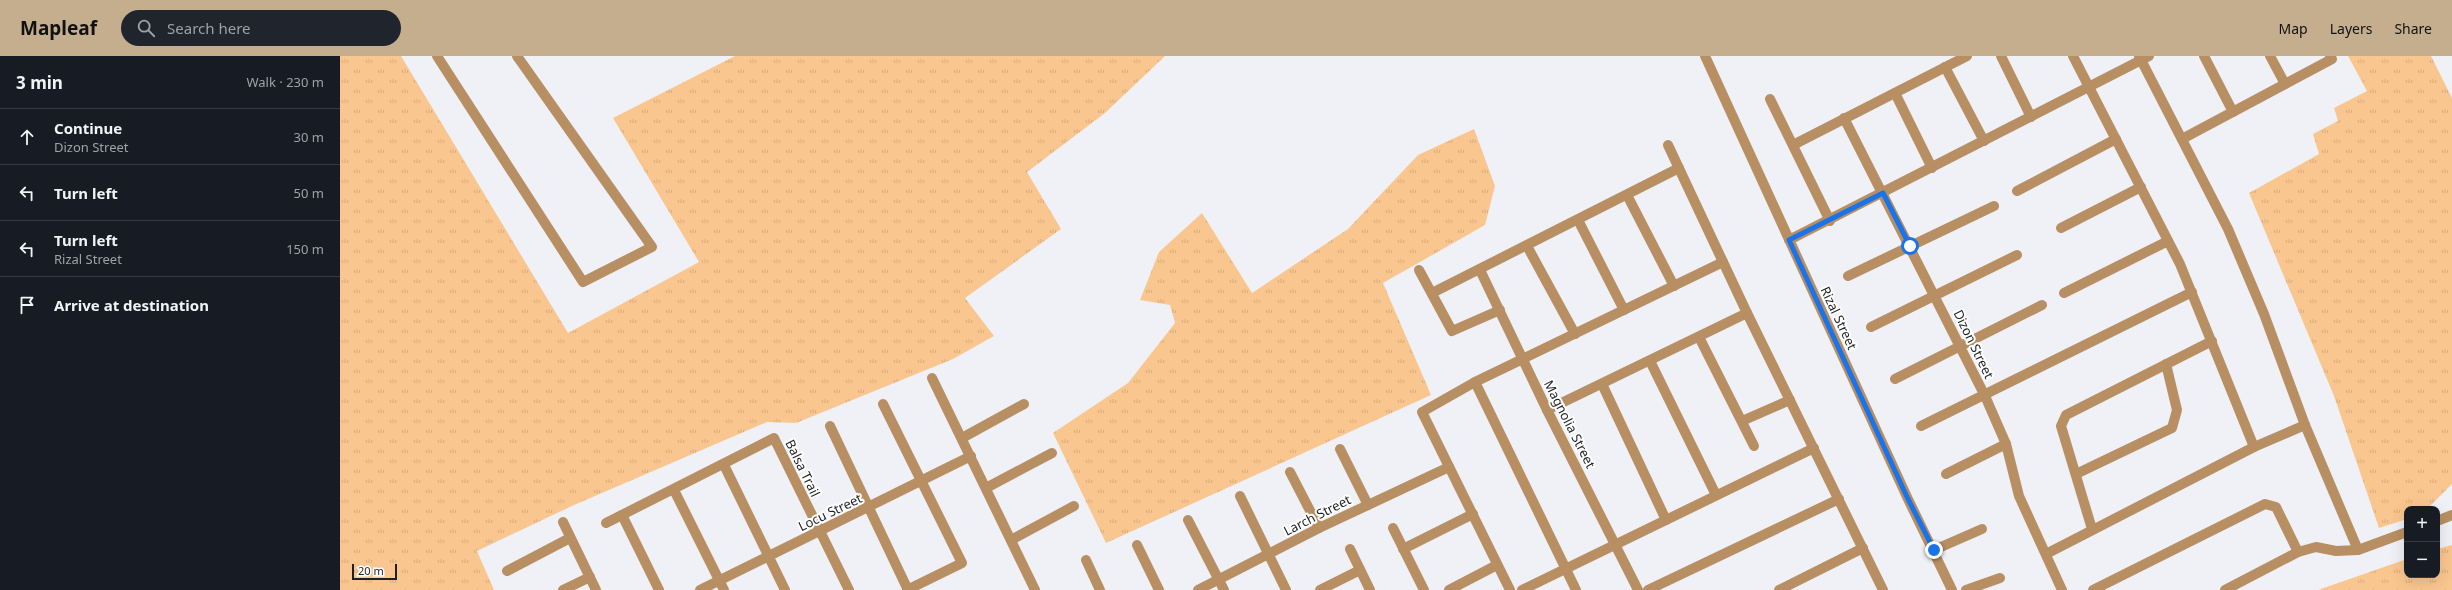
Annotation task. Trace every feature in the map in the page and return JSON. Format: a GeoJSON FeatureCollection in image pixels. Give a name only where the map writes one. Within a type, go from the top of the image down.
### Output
{"type":"FeatureCollection","features":[{"type":"Feature","properties":{"kind":"street"},"geometry":{"type":"LineString","coordinates":[[437,56],[583,282],[652,247],[517,56]]}},
{"type":"Feature","properties":{"kind":"street","name":"Rizal Street"},"geometry":{"type":"LineString","coordinates":[[1704,56],[1907,497],[1934,550],[1952,590]]}},
{"type":"Feature","properties":{"kind":"street"},"geometry":{"type":"LineString","coordinates":[[1793,145],[1967,56]]}},
{"type":"Feature","properties":{"kind":"street"},"geometry":{"type":"LineString","coordinates":[[2001,56],[2031,117]]}},
{"type":"Feature","properties":{"kind":"street"},"geometry":{"type":"LineString","coordinates":[[2073,56],[2141,187],[2192,292],[2254,447]]}},
{"type":"Feature","properties":{"kind":"street"},"geometry":{"type":"LineString","coordinates":[[2204,56],[2233,112]]}},
{"type":"Feature","properties":{"kind":"street"},"geometry":{"type":"LineString","coordinates":[[2182,139],[2332,59],[2330,56]]}},
{"type":"Feature","properties":{"kind":"street"},"geometry":{"type":"LineString","coordinates":[[1789,240],[2031,117],[2143,57],[2182,139],[2228,229],[2264,314],[2305,425],[2358,550]]}},
{"type":"Feature","properties":{"kind":"street"},"geometry":{"type":"LineString","coordinates":[[2272,60],[2285,84]]}},
{"type":"Feature","properties":{"kind":"street"},"geometry":{"type":"LineString","coordinates":[[1946,67],[1984,141]]}},
{"type":"Feature","properties":{"kind":"street"},"geometry":{"type":"LineString","coordinates":[[1895,93],[1932,168]]}},
{"type":"Feature","properties":{"kind":"street"},"geometry":{"type":"LineString","coordinates":[[1770,99],[1830,220]]}},
{"type":"Feature","properties":{"kind":"street","name":"Dizon Street"},"geometry":{"type":"LineString","coordinates":[[1844,118],[1985,396],[2006,444],[2019,496],[2062,590]]}},
{"type":"Feature","properties":{"kind":"street"},"geometry":{"type":"LineString","coordinates":[[2018,191],[2116,139]]}},
{"type":"Feature","properties":{"kind":"street"},"geometry":{"type":"LineString","coordinates":[[1668,145],[1747,313],[1883,590]]}},
{"type":"Feature","properties":{"kind":"street"},"geometry":{"type":"LineString","coordinates":[[1432,293],[1679,168]]}},
{"type":"Feature","properties":{"kind":"street"},"geometry":{"type":"LineString","coordinates":[[2061,228],[2141,187]]}},
{"type":"Feature","properties":{"kind":"street"},"geometry":{"type":"LineString","coordinates":[[1627,195],[1674,286]]}},
{"type":"Feature","properties":{"kind":"street"},"geometry":{"type":"LineString","coordinates":[[1848,276],[1994,206]]}},
{"type":"Feature","properties":{"kind":"street"},"geometry":{"type":"LineString","coordinates":[[1578,220],[1624,310]]}},
{"type":"Feature","properties":{"kind":"street"},"geometry":{"type":"LineString","coordinates":[[2064,293],[2168,241]]}},
{"type":"Feature","properties":{"kind":"street"},"geometry":{"type":"LineString","coordinates":[[1527,246],[1575,334]]}},
{"type":"Feature","properties":{"kind":"street"},"geometry":{"type":"LineString","coordinates":[[1871,327],[2017,255]]}},
{"type":"Feature","properties":{"kind":"street"},"geometry":{"type":"LineString","coordinates":[[1510,590],[1422,412],[1475,382],[1723,262]]}},
{"type":"Feature","properties":{"kind":"street"},"geometry":{"type":"LineString","coordinates":[[1419,270],[1452,330],[1500,310]]}},
{"type":"Feature","properties":{"kind":"street","name":"Magnolia Street"},"geometry":{"type":"LineString","coordinates":[[1480,270],[1547,410],[1638,590]]}},
{"type":"Feature","properties":{"kind":"street"},"geometry":{"type":"LineString","coordinates":[[1921,426],[1985,396],[2192,292]]}},
{"type":"Feature","properties":{"kind":"street"},"geometry":{"type":"LineString","coordinates":[[1895,379],[2042,305]]}},
{"type":"Feature","properties":{"kind":"street"},"geometry":{"type":"LineString","coordinates":[[1547,410],[1747,313]]}},
{"type":"Feature","properties":{"kind":"street"},"geometry":{"type":"LineString","coordinates":[[1699,337],[1754,446]]}},
{"type":"Feature","properties":{"kind":"street"},"geometry":{"type":"LineString","coordinates":[[2092,529],[2061,426],[2066,415],[2212,340]]}},
{"type":"Feature","properties":{"kind":"street"},"geometry":{"type":"LineString","coordinates":[[1650,361],[1716,495]]}},
{"type":"Feature","properties":{"kind":"street"},"geometry":{"type":"LineString","coordinates":[[2076,474],[2172,428],[2177,410],[2166,364]]}},
{"type":"Feature","properties":{"kind":"street"},"geometry":{"type":"LineString","coordinates":[[932,378],[1035,590]]}},
{"type":"Feature","properties":{"kind":"street"},"geometry":{"type":"LineString","coordinates":[[1475,382],[1576,590]]}},
{"type":"Feature","properties":{"kind":"street"},"geometry":{"type":"LineString","coordinates":[[1602,384],[1666,520]]}},
{"type":"Feature","properties":{"kind":"street"},"geometry":{"type":"LineString","coordinates":[[1742,421],[1790,400]]}},
{"type":"Feature","properties":{"kind":"street"},"geometry":{"type":"LineString","coordinates":[[830,426],[908,590],[962,563],[883,404]]}},
{"type":"Feature","properties":{"kind":"street"},"geometry":{"type":"LineString","coordinates":[[962,438],[1024,404]]}},
{"type":"Feature","properties":{"kind":"street"},"geometry":{"type":"LineString","coordinates":[[2046,554],[2254,447],[2305,425]]}},
{"type":"Feature","properties":{"kind":"street","name":"Balsa Trail"},"geometry":{"type":"LineString","coordinates":[[724,465],[774,438],[849,590]]}},
{"type":"Feature","properties":{"kind":"street"},"geometry":{"type":"LineString","coordinates":[[1946,474],[2006,444]]}},
{"type":"Feature","properties":{"kind":"street"},"geometry":{"type":"LineString","coordinates":[[1522,590],[1814,448]]}},
{"type":"Feature","properties":{"kind":"street"},"geometry":{"type":"LineString","coordinates":[[1340,449],[1368,505]]}},
{"type":"Feature","properties":{"kind":"street"},"geometry":{"type":"LineString","coordinates":[[986,488],[1052,453]]}},
{"type":"Feature","properties":{"kind":"street","name":"Locu Street"},"geometry":{"type":"LineString","coordinates":[[700,590],[971,456]]}},
{"type":"Feature","properties":{"kind":"street"},"geometry":{"type":"LineString","coordinates":[[606,523],[724,465],[785,590]]}},
{"type":"Feature","properties":{"kind":"street","name":"Larch Street"},"geometry":{"type":"LineString","coordinates":[[1198,590],[1269,555],[1319,528],[1449,467]]}},
{"type":"Feature","properties":{"kind":"street"},"geometry":{"type":"LineString","coordinates":[[1290,472],[1319,528]]}},
{"type":"Feature","properties":{"kind":"street"},"geometry":{"type":"LineString","coordinates":[[674,490],[724,590]]}},
{"type":"Feature","properties":{"kind":"street"},"geometry":{"type":"LineString","coordinates":[[1240,496],[1286,590]]}},
{"type":"Feature","properties":{"kind":"street"},"geometry":{"type":"LineString","coordinates":[[1648,590],[1839,499]]}},
{"type":"Feature","properties":{"kind":"street"},"geometry":{"type":"LineString","coordinates":[[2093,590],[2265,504],[2276,507],[2298,552]]}},
{"type":"Feature","properties":{"kind":"street"},"geometry":{"type":"LineString","coordinates":[[1011,540],[1074,506]]}},
{"type":"Feature","properties":{"kind":"street"},"geometry":{"type":"LineString","coordinates":[[1404,549],[1473,514]]}},
{"type":"Feature","properties":{"kind":"street"},"geometry":{"type":"LineString","coordinates":[[622,515],[659,590]]}},
{"type":"Feature","properties":{"kind":"street"},"geometry":{"type":"LineString","coordinates":[[2440,520],[2452,515]]}},
{"type":"Feature","properties":{"kind":"street"},"geometry":{"type":"LineString","coordinates":[[1188,520],[1224,590]]}},
{"type":"Feature","properties":{"kind":"street"},"geometry":{"type":"LineString","coordinates":[[562,522],[596,590]]}},
{"type":"Feature","properties":{"kind":"street"},"geometry":{"type":"LineString","coordinates":[[1393,528],[1424,590]]}},
{"type":"Feature","properties":{"kind":"street"},"geometry":{"type":"LineString","coordinates":[[1934,550],[1982,529]]}},
{"type":"Feature","properties":{"kind":"street"},"geometry":{"type":"LineString","coordinates":[[2225,590],[2298,552],[2316,546],[2336,551],[2358,550],[2404,533]]}},
{"type":"Feature","properties":{"kind":"street"},"geometry":{"type":"LineString","coordinates":[[507,571],[570,538]]}},
{"type":"Feature","properties":{"kind":"street"},"geometry":{"type":"LineString","coordinates":[[1137,545],[1159,590]]}},
{"type":"Feature","properties":{"kind":"street"},"geometry":{"type":"LineString","coordinates":[[1779,590],[1863,548]]}},
{"type":"Feature","properties":{"kind":"street"},"geometry":{"type":"LineString","coordinates":[[1350,549],[1370,590]]}},
{"type":"Feature","properties":{"kind":"street"},"geometry":{"type":"LineString","coordinates":[[1086,560],[1100,590]]}},
{"type":"Feature","properties":{"kind":"street"},"geometry":{"type":"LineString","coordinates":[[1448,590],[1498,565]]}},
{"type":"Feature","properties":{"kind":"street"},"geometry":{"type":"LineString","coordinates":[[1320,590],[1360,570]]}},
{"type":"Feature","properties":{"kind":"street"},"geometry":{"type":"LineString","coordinates":[[563,590],[590,577]]}},
{"type":"Feature","properties":{"kind":"street"},"geometry":{"type":"LineString","coordinates":[[1966,590],[2000,578]]}},
{"type":"Feature","properties":{"kind":"green space"},"geometry":{"type":"Polygon","coordinates":[[[340,56],[401,56],[568,333],[699,262],[613,118],[735,56],[1165,56],[1105,113],[1027,172],[1061,229],[965,298],[994,336],[953,359],[796,423],[767,422],[574,505],[477,551],[494,590],[340,590],[340,56]]]}},
{"type":"Feature","properties":{"kind":"green space"},"geometry":{"type":"Polygon","coordinates":[[[2348,56],[2431,56],[2452,98],[2452,484],[2430,506],[2404,506],[2404,520],[2379,528],[2334,396],[2249,193],[2319,154],[2313,134],[2338,121],[2334,108],[2367,91],[2348,56]]]}},
{"type":"Feature","properties":{"kind":"green space"},"geometry":{"type":"Polygon","coordinates":[[[1474,129],[1495,186],[1485,225],[1383,283],[1431,395],[1106,543],[1053,433],[1128,383],[1175,323],[1170,305],[1140,300],[1159,252],[1202,213],[1252,293],[1348,229],[1418,155],[1474,129]]]}},
{"type":"Feature","properties":{"kind":"green space"},"geometry":{"type":"Polygon","coordinates":[[[2452,545],[2452,590],[2318,590],[2404,560],[2404,578],[2440,578],[2440,548],[2452,545]]]}},
{"type":"Feature","properties":{"kind":"route"},"geometry":{"type":"LineString","coordinates":[[1910,246],[1883,193],[1789,240],[1907,497],[1934,550]]}}]}
